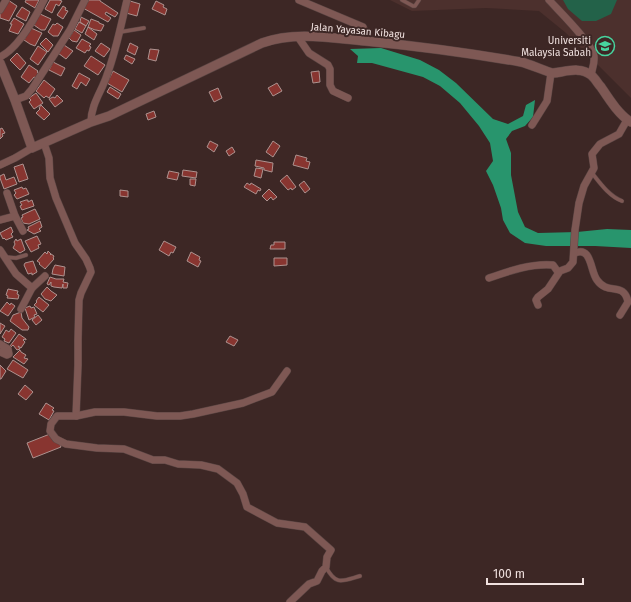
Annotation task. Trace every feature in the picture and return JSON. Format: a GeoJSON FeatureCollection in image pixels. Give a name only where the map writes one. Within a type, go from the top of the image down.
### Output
{"type":"FeatureCollection","features":[{"type":"Feature","properties":{"kind":"street"},"geometry":{"type":"LineString","coordinates":[[0,10],[6,0]]}},
{"type":"Feature","properties":{"kind":"street"},"geometry":{"type":"LineString","coordinates":[[0,56],[6,54],[14,47],[44,0]]}},
{"type":"Feature","properties":{"kind":"street"},"geometry":{"type":"LineString","coordinates":[[16,100],[26,96],[32,89],[70,30],[85,0]]}},
{"type":"Feature","properties":{"kind":"street"},"geometry":{"type":"LineString","coordinates":[[92,122],[93,108],[107,77],[120,32],[127,0]]}},
{"type":"Feature","properties":{"kind":"street"},"geometry":{"type":"LineString","coordinates":[[299,0],[363,27],[366,34],[366,41]]}},
{"type":"Feature","properties":{"kind":"street"},"geometry":{"type":"LineString","coordinates":[[538,305],[536,300],[548,289],[558,272],[571,265],[581,194],[594,168],[592,156],[594,150],[600,144],[618,134],[629,121],[591,75],[594,59],[591,49],[580,34],[549,0]]}},
{"type":"Feature","properties":{"kind":"street"},"geometry":{"type":"LineString","coordinates":[[298,37],[309,53],[328,65],[330,69],[330,85],[333,91],[348,98]]}},
{"type":"Feature","properties":{"kind":"street","name":"Jalan Yayasan Kibagu"},"geometry":{"type":"LineString","coordinates":[[32,148],[109,116],[262,43],[281,38],[337,38],[402,44],[521,62],[551,73],[575,70],[591,75]]}},
{"type":"Feature","properties":{"kind":"street"},"geometry":{"type":"LineString","coordinates":[[0,63],[16,100],[32,148],[0,165]]}},
{"type":"Feature","properties":{"kind":"street"},"geometry":{"type":"LineString","coordinates":[[532,125],[547,101],[551,73]]}},
{"type":"Feature","properties":{"kind":"street"},"geometry":{"type":"LineString","coordinates":[[44,143],[49,158],[50,178],[56,198],[75,243],[89,264],[91,272],[80,293],[79,300],[76,416]]}},
{"type":"Feature","properties":{"kind":"street"},"geometry":{"type":"LineString","coordinates":[[7,193],[15,216],[23,230]]}},
{"type":"Feature","properties":{"kind":"street"},"geometry":{"type":"LineString","coordinates":[[0,220],[15,216]]}},
{"type":"Feature","properties":{"kind":"street"},"geometry":{"type":"LineString","coordinates":[[0,250],[16,274],[32,288]]}},
{"type":"Feature","properties":{"kind":"street"},"geometry":{"type":"LineString","coordinates":[[574,251],[579,251],[586,254],[589,258],[594,276],[604,287],[620,289],[625,294],[628,302],[620,315]]}},
{"type":"Feature","properties":{"kind":"street"},"geometry":{"type":"LineString","coordinates":[[489,278],[536,266],[553,265],[558,272]]}},
{"type":"Feature","properties":{"kind":"street"},"geometry":{"type":"LineString","coordinates":[[21,309],[32,288],[45,276]]}},
{"type":"Feature","properties":{"kind":"street"},"geometry":{"type":"LineString","coordinates":[[0,344],[9,351],[9,354],[7,355],[0,352]]}},
{"type":"Feature","properties":{"kind":"street"},"geometry":{"type":"LineString","coordinates":[[287,371],[272,392],[243,403],[180,416],[157,416],[114,412],[95,412],[76,416],[57,416],[54,418],[50,430],[56,439],[66,444],[97,448],[124,449],[153,460],[165,460],[178,464],[206,466],[218,469],[237,483],[243,494],[247,507],[278,523],[305,527],[331,550],[327,557],[326,567],[322,571],[317,581],[309,584],[290,602]]}},
{"type":"Feature","properties":{"kind":"lane"},"geometry":{"type":"LineString","coordinates":[[402,0],[413,6],[419,0]]}},
{"type":"Feature","properties":{"kind":"lane"},"geometry":{"type":"LineString","coordinates":[[120,32],[144,28]]}},
{"type":"Feature","properties":{"kind":"lane"},"geometry":{"type":"LineString","coordinates":[[592,173],[603,187],[614,197],[622,201]]}},
{"type":"Feature","properties":{"kind":"lane"},"geometry":{"type":"LineString","coordinates":[[4,257],[16,258],[26,255]]}},
{"type":"Feature","properties":{"kind":"lane"},"geometry":{"type":"LineString","coordinates":[[326,567],[331,576],[340,581],[360,576]]}},
{"type":"Feature","properties":{"kind":"shaded area","name":"Universiti Malaysia Sabah"},"geometry":{"type":"Polygon","coordinates":[[[390,0],[631,0],[631,98],[566,33],[539,11],[486,8],[412,11],[390,0]]]}},
{"type":"Feature","properties":{"kind":"shaded area"},"geometry":{"type":"Polygon","coordinates":[[[563,0],[617,0],[611,14],[596,21],[582,21],[568,9],[563,0]]]}},
{"type":"Feature","properties":{"kind":"shaded area"},"geometry":{"type":"Polygon","coordinates":[[[381,48],[420,60],[439,70],[456,83],[493,119],[508,124],[523,116],[526,105],[535,100],[533,117],[525,126],[512,131],[506,139],[511,153],[511,175],[518,212],[525,227],[538,233],[577,232],[607,229],[631,230],[631,248],[546,246],[525,243],[510,233],[503,220],[501,208],[493,185],[486,171],[493,161],[490,143],[479,126],[460,103],[440,86],[423,77],[372,63],[357,63],[358,56],[350,49],[381,48]]]}},
{"type":"Feature","properties":{"kind":"building"},"geometry":{"type":"Polygon","coordinates":[[[8,0],[17,6],[9,21],[0,18],[0,14],[8,0]]]}},
{"type":"Feature","properties":{"kind":"building"},"geometry":{"type":"Polygon","coordinates":[[[26,0],[39,0],[35,8],[25,2],[26,0]]]}},
{"type":"Feature","properties":{"kind":"building"},"geometry":{"type":"Polygon","coordinates":[[[50,0],[62,1],[59,6],[56,4],[52,13],[45,9],[50,0]]]}},
{"type":"Feature","properties":{"kind":"building"},"geometry":{"type":"Polygon","coordinates":[[[89,0],[100,0],[118,13],[115,17],[106,12],[105,14],[111,18],[108,22],[83,8],[89,0]]]}},
{"type":"Feature","properties":{"kind":"building"},"geometry":{"type":"Polygon","coordinates":[[[130,1],[140,4],[137,16],[126,13],[130,1]]]}},
{"type":"Feature","properties":{"kind":"building"},"geometry":{"type":"Polygon","coordinates":[[[156,1],[164,5],[163,7],[167,9],[165,15],[152,9],[156,1]]]}},
{"type":"Feature","properties":{"kind":"building"},"geometry":{"type":"Polygon","coordinates":[[[63,6],[66,8],[65,10],[68,11],[63,19],[57,15],[63,6]]]}},
{"type":"Feature","properties":{"kind":"building"},"geometry":{"type":"Polygon","coordinates":[[[22,7],[30,12],[26,21],[16,16],[22,7]]]}},
{"type":"Feature","properties":{"kind":"building"},"geometry":{"type":"Polygon","coordinates":[[[40,14],[51,19],[45,30],[41,30],[34,25],[40,14]]]}},
{"type":"Feature","properties":{"kind":"building"},"geometry":{"type":"Polygon","coordinates":[[[81,17],[89,21],[86,26],[80,22],[81,17]]]}},
{"type":"Feature","properties":{"kind":"building"},"geometry":{"type":"Polygon","coordinates":[[[14,18],[24,24],[18,34],[9,31],[12,24],[10,24],[14,18]]]}},
{"type":"Feature","properties":{"kind":"building"},"geometry":{"type":"Polygon","coordinates":[[[91,19],[104,25],[101,31],[88,27],[91,19]]]}},
{"type":"Feature","properties":{"kind":"building"},"geometry":{"type":"Polygon","coordinates":[[[79,22],[86,26],[82,33],[75,29],[79,22]]]}},
{"type":"Feature","properties":{"kind":"building"},"geometry":{"type":"Polygon","coordinates":[[[57,23],[63,27],[58,36],[53,36],[48,32],[53,24],[55,25],[57,23]]]}},
{"type":"Feature","properties":{"kind":"building"},"geometry":{"type":"Polygon","coordinates":[[[88,27],[97,34],[94,40],[85,34],[88,27]]]}},
{"type":"Feature","properties":{"kind":"building"},"geometry":{"type":"Polygon","coordinates":[[[31,28],[42,33],[35,46],[24,40],[31,28]]]}},
{"type":"Feature","properties":{"kind":"building"},"geometry":{"type":"Polygon","coordinates":[[[74,30],[81,35],[77,42],[72,41],[69,38],[74,30]]]}},
{"type":"Feature","properties":{"kind":"building"},"geometry":{"type":"Polygon","coordinates":[[[46,38],[53,45],[48,52],[40,44],[46,38]]]}},
{"type":"Feature","properties":{"kind":"building"},"geometry":{"type":"Polygon","coordinates":[[[82,39],[91,44],[89,46],[91,47],[89,51],[87,50],[85,53],[76,48],[82,39]]]}},
{"type":"Feature","properties":{"kind":"building"},"geometry":{"type":"Polygon","coordinates":[[[101,43],[110,49],[104,57],[95,51],[101,43]]]}},
{"type":"Feature","properties":{"kind":"building"},"geometry":{"type":"Polygon","coordinates":[[[130,43],[138,47],[135,55],[127,51],[130,43]]]}},
{"type":"Feature","properties":{"kind":"building"},"geometry":{"type":"Polygon","coordinates":[[[64,45],[73,51],[66,59],[58,53],[64,45]]]}},
{"type":"Feature","properties":{"kind":"building"},"geometry":{"type":"Polygon","coordinates":[[[38,46],[47,52],[38,65],[30,59],[38,46]]]}},
{"type":"Feature","properties":{"kind":"building"},"geometry":{"type":"Polygon","coordinates":[[[150,49],[159,50],[156,61],[148,59],[150,49]]]}},
{"type":"Feature","properties":{"kind":"building"},"geometry":{"type":"Polygon","coordinates":[[[17,53],[26,63],[20,70],[10,60],[17,53]]]}},
{"type":"Feature","properties":{"kind":"building"},"geometry":{"type":"Polygon","coordinates":[[[126,55],[135,59],[132,64],[124,59],[126,55]]]}},
{"type":"Feature","properties":{"kind":"building"},"geometry":{"type":"Polygon","coordinates":[[[91,56],[105,65],[98,75],[84,66],[91,56]]]}},
{"type":"Feature","properties":{"kind":"building"},"geometry":{"type":"Polygon","coordinates":[[[53,62],[65,68],[61,76],[49,70],[53,62]]]}},
{"type":"Feature","properties":{"kind":"building"},"geometry":{"type":"Polygon","coordinates":[[[29,65],[38,71],[37,72],[39,74],[29,83],[21,77],[29,65]]]}},
{"type":"Feature","properties":{"kind":"building"},"geometry":{"type":"Polygon","coordinates":[[[113,71],[129,80],[122,92],[107,83],[113,71]]]}},
{"type":"Feature","properties":{"kind":"building"},"geometry":{"type":"Polygon","coordinates":[[[319,71],[320,82],[313,83],[311,72],[319,71]]]}},
{"type":"Feature","properties":{"kind":"building"},"geometry":{"type":"Polygon","coordinates":[[[79,73],[90,79],[86,86],[81,82],[77,89],[72,86],[79,73]]]}},
{"type":"Feature","properties":{"kind":"building"},"geometry":{"type":"Polygon","coordinates":[[[44,80],[55,89],[49,98],[46,96],[44,98],[36,91],[44,80]]]}},
{"type":"Feature","properties":{"kind":"building"},"geometry":{"type":"Polygon","coordinates":[[[277,83],[282,91],[273,96],[268,88],[277,83]]]}},
{"type":"Feature","properties":{"kind":"building"},"geometry":{"type":"Polygon","coordinates":[[[110,87],[121,94],[118,99],[107,92],[110,87]]]}},
{"type":"Feature","properties":{"kind":"building"},"geometry":{"type":"Polygon","coordinates":[[[218,88],[222,98],[214,102],[209,92],[218,88]]]}},
{"type":"Feature","properties":{"kind":"building"},"geometry":{"type":"Polygon","coordinates":[[[36,93],[43,103],[34,109],[29,102],[31,100],[29,98],[36,93]]]}},
{"type":"Feature","properties":{"kind":"building"},"geometry":{"type":"Polygon","coordinates":[[[57,95],[63,101],[55,107],[49,99],[53,97],[55,98],[57,95]]]}},
{"type":"Feature","properties":{"kind":"building"},"geometry":{"type":"Polygon","coordinates":[[[41,105],[50,114],[44,120],[36,113],[40,109],[39,108],[41,105]]]}},
{"type":"Feature","properties":{"kind":"building"},"geometry":{"type":"Polygon","coordinates":[[[154,111],[156,117],[148,120],[146,114],[154,111]]]}},
{"type":"Feature","properties":{"kind":"building"},"geometry":{"type":"Polygon","coordinates":[[[2,128],[5,133],[2,134],[3,136],[0,139],[0,129],[2,128]]]}},
{"type":"Feature","properties":{"kind":"building"},"geometry":{"type":"Polygon","coordinates":[[[210,141],[218,145],[214,152],[207,147],[210,141]]]}},
{"type":"Feature","properties":{"kind":"building"},"geometry":{"type":"Polygon","coordinates":[[[273,141],[280,146],[273,157],[266,152],[273,141]]]}},
{"type":"Feature","properties":{"kind":"building"},"geometry":{"type":"Polygon","coordinates":[[[232,147],[235,152],[229,156],[226,151],[232,147]]]}},
{"type":"Feature","properties":{"kind":"building"},"geometry":{"type":"Polygon","coordinates":[[[296,155],[307,158],[306,161],[310,162],[308,169],[293,165],[296,155]]]}},
{"type":"Feature","properties":{"kind":"building"},"geometry":{"type":"Polygon","coordinates":[[[256,160],[273,163],[272,172],[255,166],[256,160]]]}},
{"type":"Feature","properties":{"kind":"building"},"geometry":{"type":"Polygon","coordinates":[[[23,164],[28,179],[19,182],[14,167],[23,164]]]}},
{"type":"Feature","properties":{"kind":"building"},"geometry":{"type":"Polygon","coordinates":[[[256,168],[263,169],[261,178],[254,176],[256,168]]]}},
{"type":"Feature","properties":{"kind":"building"},"geometry":{"type":"Polygon","coordinates":[[[183,170],[197,172],[196,178],[182,176],[183,170]]]}},
{"type":"Feature","properties":{"kind":"building"},"geometry":{"type":"Polygon","coordinates":[[[169,171],[179,173],[177,180],[167,178],[169,171]]]}},
{"type":"Feature","properties":{"kind":"building"},"geometry":{"type":"Polygon","coordinates":[[[4,174],[6,180],[14,177],[17,184],[4,189],[0,176],[4,174]]]}},
{"type":"Feature","properties":{"kind":"building"},"geometry":{"type":"Polygon","coordinates":[[[287,175],[296,187],[292,190],[291,188],[288,190],[280,181],[287,175]]]}},
{"type":"Feature","properties":{"kind":"building"},"geometry":{"type":"Polygon","coordinates":[[[190,179],[196,179],[195,186],[190,185],[190,179]]]}},
{"type":"Feature","properties":{"kind":"building"},"geometry":{"type":"Polygon","coordinates":[[[304,181],[310,189],[305,193],[299,185],[304,181]]]}},
{"type":"Feature","properties":{"kind":"building"},"geometry":{"type":"Polygon","coordinates":[[[247,183],[250,185],[251,183],[261,189],[260,191],[258,190],[256,194],[244,187],[247,183]]]}},
{"type":"Feature","properties":{"kind":"building"},"geometry":{"type":"Polygon","coordinates":[[[22,187],[23,189],[26,188],[29,194],[17,199],[14,195],[16,193],[14,190],[22,187]]]}},
{"type":"Feature","properties":{"kind":"building"},"geometry":{"type":"Polygon","coordinates":[[[269,189],[277,197],[273,200],[271,197],[267,201],[262,196],[269,189]]]}},
{"type":"Feature","properties":{"kind":"building"},"geometry":{"type":"Polygon","coordinates":[[[120,190],[128,191],[128,197],[120,196],[120,190]]]}},
{"type":"Feature","properties":{"kind":"building"},"geometry":{"type":"Polygon","coordinates":[[[28,200],[28,202],[32,200],[34,206],[22,210],[20,206],[22,205],[20,202],[28,200]]]}},
{"type":"Feature","properties":{"kind":"building"},"geometry":{"type":"Polygon","coordinates":[[[35,209],[40,219],[29,224],[23,223],[21,218],[23,217],[22,215],[35,209]]]}},
{"type":"Feature","properties":{"kind":"building"},"geometry":{"type":"Polygon","coordinates":[[[40,221],[42,227],[39,229],[41,231],[34,234],[27,230],[29,229],[28,227],[40,221]]]}},
{"type":"Feature","properties":{"kind":"building"},"geometry":{"type":"Polygon","coordinates":[[[11,227],[13,232],[11,234],[13,237],[6,240],[4,238],[3,239],[0,233],[11,227]]]}},
{"type":"Feature","properties":{"kind":"building"},"geometry":{"type":"Polygon","coordinates":[[[37,236],[41,244],[38,245],[39,248],[31,252],[25,241],[37,236]]]}},
{"type":"Feature","properties":{"kind":"building"},"geometry":{"type":"Polygon","coordinates":[[[16,239],[17,241],[21,239],[25,250],[20,253],[13,248],[16,239]]]}},
{"type":"Feature","properties":{"kind":"building"},"geometry":{"type":"Polygon","coordinates":[[[164,241],[176,247],[173,253],[171,252],[169,256],[159,250],[164,241]]]}},
{"type":"Feature","properties":{"kind":"building"},"geometry":{"type":"Polygon","coordinates":[[[274,242],[285,242],[285,249],[270,249],[271,245],[274,245],[274,242]]]}},
{"type":"Feature","properties":{"kind":"building"},"geometry":{"type":"Polygon","coordinates":[[[48,251],[54,256],[54,259],[45,269],[37,261],[45,252],[47,254],[48,251]]]}},
{"type":"Feature","properties":{"kind":"building"},"geometry":{"type":"Polygon","coordinates":[[[191,252],[200,257],[199,260],[201,261],[198,267],[187,261],[191,252]]]}},
{"type":"Feature","properties":{"kind":"building"},"geometry":{"type":"Polygon","coordinates":[[[274,258],[287,258],[287,265],[274,266],[274,258]]]}},
{"type":"Feature","properties":{"kind":"building"},"geometry":{"type":"Polygon","coordinates":[[[33,261],[37,272],[32,275],[32,273],[28,274],[24,265],[25,263],[33,261]]]}},
{"type":"Feature","properties":{"kind":"building"},"geometry":{"type":"Polygon","coordinates":[[[55,265],[65,267],[64,276],[52,274],[55,265]]]}},
{"type":"Feature","properties":{"kind":"building"},"geometry":{"type":"Polygon","coordinates":[[[50,277],[64,279],[63,282],[68,283],[67,288],[63,288],[63,284],[62,288],[51,286],[51,282],[49,285],[47,284],[50,277]]]}},
{"type":"Feature","properties":{"kind":"building"},"geometry":{"type":"Polygon","coordinates":[[[47,287],[57,295],[51,301],[45,299],[41,294],[47,287]]]}},
{"type":"Feature","properties":{"kind":"building"},"geometry":{"type":"Polygon","coordinates":[[[8,289],[18,291],[18,299],[7,298],[8,296],[6,295],[8,289]]]}},
{"type":"Feature","properties":{"kind":"building"},"geometry":{"type":"Polygon","coordinates":[[[39,297],[49,305],[43,312],[34,305],[39,297]]]}},
{"type":"Feature","properties":{"kind":"building"},"geometry":{"type":"Polygon","coordinates":[[[7,302],[10,305],[11,303],[15,306],[8,316],[0,311],[7,302]]]}},
{"type":"Feature","properties":{"kind":"building"},"geometry":{"type":"Polygon","coordinates":[[[30,306],[31,308],[34,307],[37,314],[29,320],[25,308],[30,306]]]}},
{"type":"Feature","properties":{"kind":"building"},"geometry":{"type":"Polygon","coordinates":[[[21,312],[22,318],[29,327],[28,330],[22,330],[10,321],[13,315],[21,312]]]}},
{"type":"Feature","properties":{"kind":"building"},"geometry":{"type":"Polygon","coordinates":[[[38,315],[42,320],[36,325],[32,320],[38,315]]]}},
{"type":"Feature","properties":{"kind":"building"},"geometry":{"type":"Polygon","coordinates":[[[0,323],[5,326],[0,334],[0,323]]]}},
{"type":"Feature","properties":{"kind":"building"},"geometry":{"type":"Polygon","coordinates":[[[11,329],[16,333],[9,343],[4,341],[5,339],[2,337],[6,330],[9,332],[11,329]]]}},
{"type":"Feature","properties":{"kind":"building"},"geometry":{"type":"Polygon","coordinates":[[[19,334],[26,340],[23,340],[25,342],[21,348],[18,346],[20,349],[17,350],[13,345],[11,347],[10,346],[19,334]]]}},
{"type":"Feature","properties":{"kind":"building"},"geometry":{"type":"Polygon","coordinates":[[[230,336],[238,340],[234,346],[226,342],[230,336]]]}},
{"type":"Feature","properties":{"kind":"building"},"geometry":{"type":"Polygon","coordinates":[[[20,350],[26,355],[24,358],[28,359],[24,364],[13,357],[20,350]]]}},
{"type":"Feature","properties":{"kind":"building"},"geometry":{"type":"Polygon","coordinates":[[[13,360],[28,370],[23,378],[7,369],[13,360]]]}},
{"type":"Feature","properties":{"kind":"building"},"geometry":{"type":"Polygon","coordinates":[[[0,365],[6,371],[1,379],[0,379],[0,365]]]}},
{"type":"Feature","properties":{"kind":"building"},"geometry":{"type":"Polygon","coordinates":[[[25,385],[33,392],[26,400],[18,394],[25,385]]]}},
{"type":"Feature","properties":{"kind":"building"},"geometry":{"type":"Polygon","coordinates":[[[46,403],[54,408],[49,420],[39,414],[46,403]]]}},
{"type":"Feature","properties":{"kind":"building"},"geometry":{"type":"Polygon","coordinates":[[[55,432],[61,447],[33,458],[27,443],[55,432]]]}},
{"type":"Feature","properties":{"kind":"place","name":"Universiti Malaysia Sabah"},"geometry":{"type":"Point","coordinates":[605,46]}}]}
